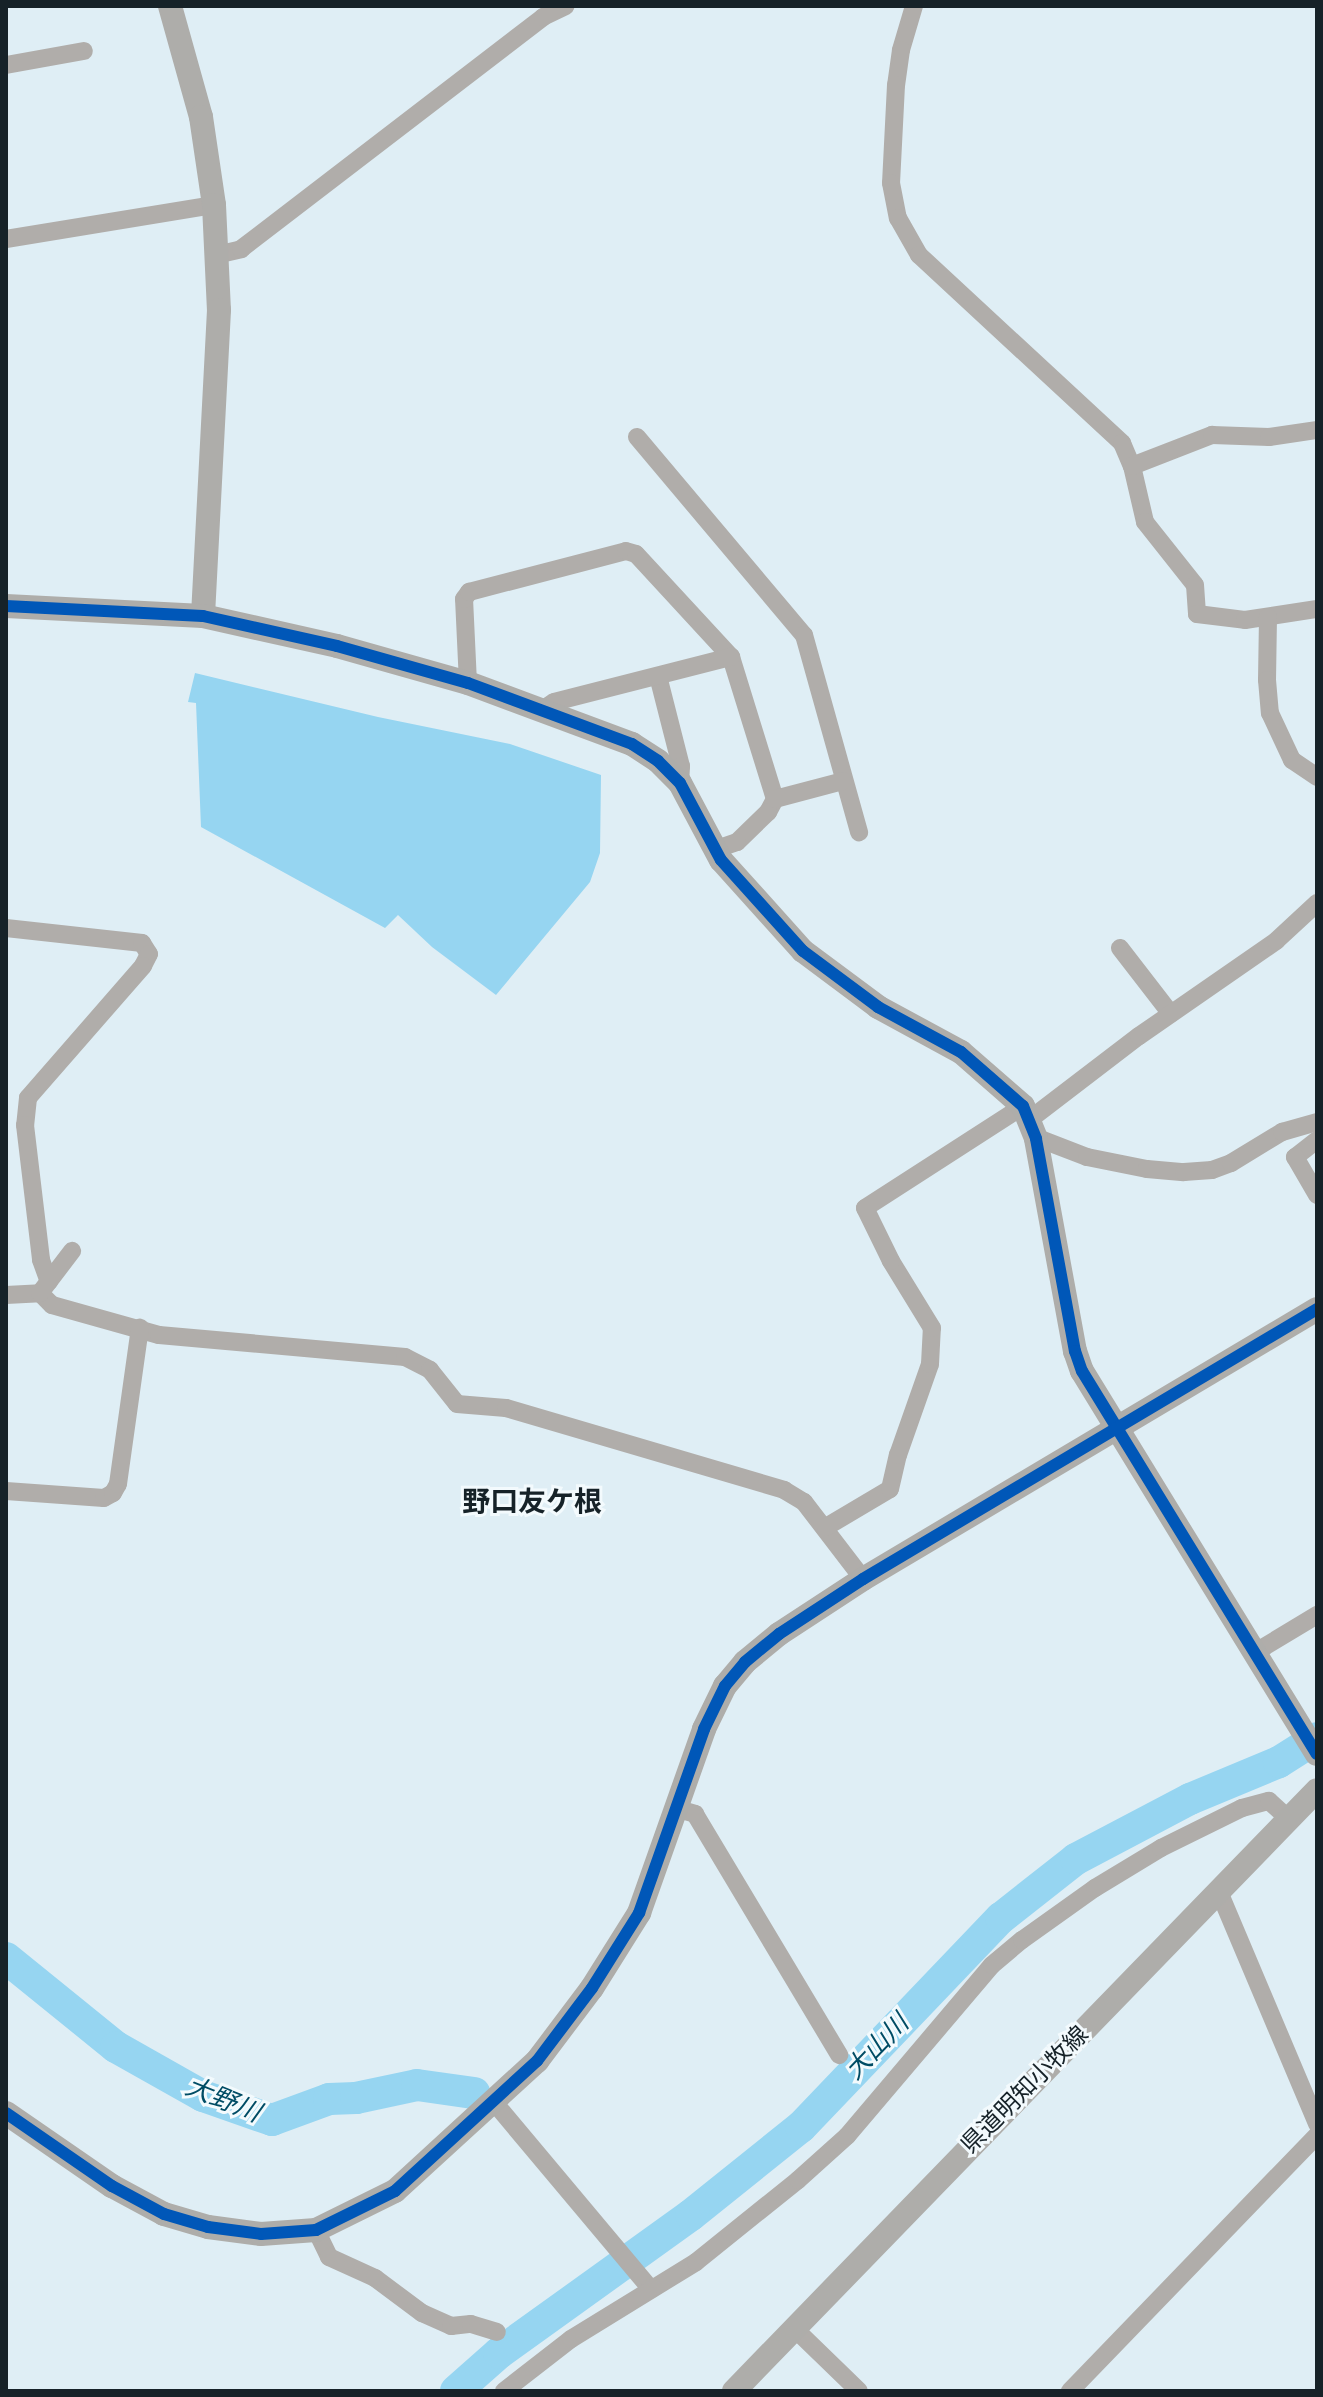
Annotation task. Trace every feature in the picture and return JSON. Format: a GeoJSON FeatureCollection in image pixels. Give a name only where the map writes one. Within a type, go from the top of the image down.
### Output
{"type":"FeatureCollection","features":[{"type":"Feature","properties":{"kind":"street"},"geometry":{"type":"LineString","coordinates":[[170,6],[201,117],[214,205],[219,310],[203,616]]}},
{"type":"Feature","properties":{"kind":"street"},"geometry":{"type":"LineString","coordinates":[[216,255],[241,249],[543,17],[566,6]]}},
{"type":"Feature","properties":{"kind":"street"},"geometry":{"type":"LineString","coordinates":[[914,6],[901,50],[896,85],[891,183],[898,218],[919,255],[1122,443],[1132,466],[1145,522],[1195,585],[1197,614],[1245,620],[1317,609]]}},
{"type":"Feature","properties":{"kind":"street"},"geometry":{"type":"LineString","coordinates":[[6,65],[84,51]]}},
{"type":"Feature","properties":{"kind":"street"},"geometry":{"type":"LineString","coordinates":[[6,239],[214,205]]}},
{"type":"Feature","properties":{"kind":"street"},"geometry":{"type":"LineString","coordinates":[[1132,466],[1212,435],[1269,437],[1317,430]]}},
{"type":"Feature","properties":{"kind":"street"},"geometry":{"type":"LineString","coordinates":[[637,437],[804,635],[859,832]]}},
{"type":"Feature","properties":{"kind":"street"},"geometry":{"type":"LineString","coordinates":[[468,683],[464,599],[469,592],[626,551],[636,554],[731,657],[775,799],[768,812],[737,842],[717,849]]}},
{"type":"Feature","properties":{"kind":"street"},"geometry":{"type":"LineString","coordinates":[[6,606],[203,616],[337,646],[468,683],[632,744],[658,761],[680,783],[721,860],[803,951],[878,1007],[961,1052],[1029,1121],[1087,1157],[1184,1172],[1212,1170],[1231,1163],[1282,1132],[1317,1122]]}},
{"type":"Feature","properties":{"kind":"street"},"geometry":{"type":"LineString","coordinates":[[1268,617],[1270,713],[1292,760],[1317,777]]}},
{"type":"Feature","properties":{"kind":"street"},"geometry":{"type":"LineString","coordinates":[[542,710],[554,702],[731,657]]}},
{"type":"Feature","properties":{"kind":"street"},"geometry":{"type":"LineString","coordinates":[[658,676],[681,766],[680,783]]}},
{"type":"Feature","properties":{"kind":"street"},"geometry":{"type":"LineString","coordinates":[[775,799],[843,781]]}},
{"type":"Feature","properties":{"kind":"street"},"geometry":{"type":"LineString","coordinates":[[826,1527],[890,1489],[898,1455],[930,1364],[932,1328],[891,1261],[865,1208],[1029,1121],[1171,1014],[1276,941],[1317,903]]}},
{"type":"Feature","properties":{"kind":"street"},"geometry":{"type":"LineString","coordinates":[[6,928],[142,943],[149,954],[143,966],[28,1098],[25,1125],[45,1288],[52,1305],[159,1335],[405,1357],[430,1370],[457,1404],[506,1408],[756,1480],[804,1502],[863,1579]]}},
{"type":"Feature","properties":{"kind":"street"},"geometry":{"type":"LineString","coordinates":[[1120,948],[1171,1014]]}},
{"type":"Feature","properties":{"kind":"street"},"geometry":{"type":"LineString","coordinates":[[1029,1121],[1075,1351],[1114,1427],[1317,1754]]}},
{"type":"Feature","properties":{"kind":"street"},"geometry":{"type":"LineString","coordinates":[[6,1123],[25,1125]]}},
{"type":"Feature","properties":{"kind":"street"},"geometry":{"type":"LineString","coordinates":[[1317,1140],[1295,1157],[1317,1195]]}},
{"type":"Feature","properties":{"kind":"street"},"geometry":{"type":"LineString","coordinates":[[6,1295],[45,1288],[72,1251]]}},
{"type":"Feature","properties":{"kind":"street"},"geometry":{"type":"LineString","coordinates":[[6,2113],[112,2186],[164,2214],[208,2227],[261,2234],[316,2230],[395,2191],[537,2061],[599,1976],[639,1913],[704,1729],[725,1686],[745,1662],[779,1634],[863,1579],[1317,1309]]}},
{"type":"Feature","properties":{"kind":"street"},"geometry":{"type":"LineString","coordinates":[[6,1491],[104,1498],[113,1493],[118,1484],[140,1328]]}},
{"type":"Feature","properties":{"kind":"street"},"geometry":{"type":"LineString","coordinates":[[1260,1661],[1317,1615]]}},
{"type":"Feature","properties":{"kind":"street","name":"県道明知小牧線"},"geometry":{"type":"LineString","coordinates":[[734,2391],[961,2154],[1220,1894],[1317,1790]]}},
{"type":"Feature","properties":{"kind":"street"},"geometry":{"type":"LineString","coordinates":[[504,2391],[571,2339],[648,2286],[696,2262],[798,2180],[847,2136],[992,1965],[1022,1940],[1095,1888],[1148,1856],[1242,1808],[1269,1801],[1289,1819]]}},
{"type":"Feature","properties":{"kind":"street"},"geometry":{"type":"LineString","coordinates":[[678,1809],[695,1814],[839,2055]]}},
{"type":"Feature","properties":{"kind":"street"},"geometry":{"type":"LineString","coordinates":[[1220,1894],[1317,2124]]}},
{"type":"Feature","properties":{"kind":"street"},"geometry":{"type":"LineString","coordinates":[[493,2101],[648,2286]]}},
{"type":"Feature","properties":{"kind":"street"},"geometry":{"type":"LineString","coordinates":[[1070,2391],[1317,2135]]}},
{"type":"Feature","properties":{"kind":"street"},"geometry":{"type":"LineString","coordinates":[[316,2230],[329,2257],[375,2278],[422,2313],[451,2326],[471,2324],[497,2332]]}},
{"type":"Feature","properties":{"kind":"street"},"geometry":{"type":"LineString","coordinates":[[795,2329],[859,2391]]}},
{"type":"Feature","properties":{"kind":"water"},"geometry":{"type":"Polygon","coordinates":[[[195,673],[378,717],[510,744],[601,775],[600,853],[590,882],[496,995],[432,947],[398,915],[385,928],[201,827],[196,703],[188,702],[195,673]]]}},
{"type":"Feature","properties":{"kind":"waterway","name":"大山川"},"geometry":{"type":"LineString","coordinates":[[456,2391],[499,2353],[691,2215],[801,2127],[1001,1918],[1076,1859],[1190,1799],[1279,1762],[1317,1738]]}},
{"type":"Feature","properties":{"kind":"waterway","name":"大野川"},"geometry":{"type":"LineString","coordinates":[[6,1958],[116,2047],[203,2096],[272,2120],[329,2099],[356,2098],[417,2085],[474,2093]]}},
{"type":"Feature","properties":{"kind":"cycle path"},"geometry":{"type":"LineString","coordinates":[[6,606],[203,616],[337,646],[468,683],[632,744],[658,761],[680,783],[721,860],[803,951],[878,1007],[961,1052],[1023,1106],[1036,1139],[1075,1351],[1082,1371],[1317,1754]]}},
{"type":"Feature","properties":{"kind":"cycle path"},"geometry":{"type":"LineString","coordinates":[[6,2113],[112,2186],[164,2214],[208,2227],[261,2234],[316,2230],[395,2191],[537,2061],[592,1988],[639,1913],[704,1729],[725,1686],[745,1662],[779,1634],[863,1579],[1317,1309]]}},
{"type":"Feature","properties":{"kind":"district","name":"野口友ケ根"},"geometry":{"type":"Point","coordinates":[532,1502]}}]}
